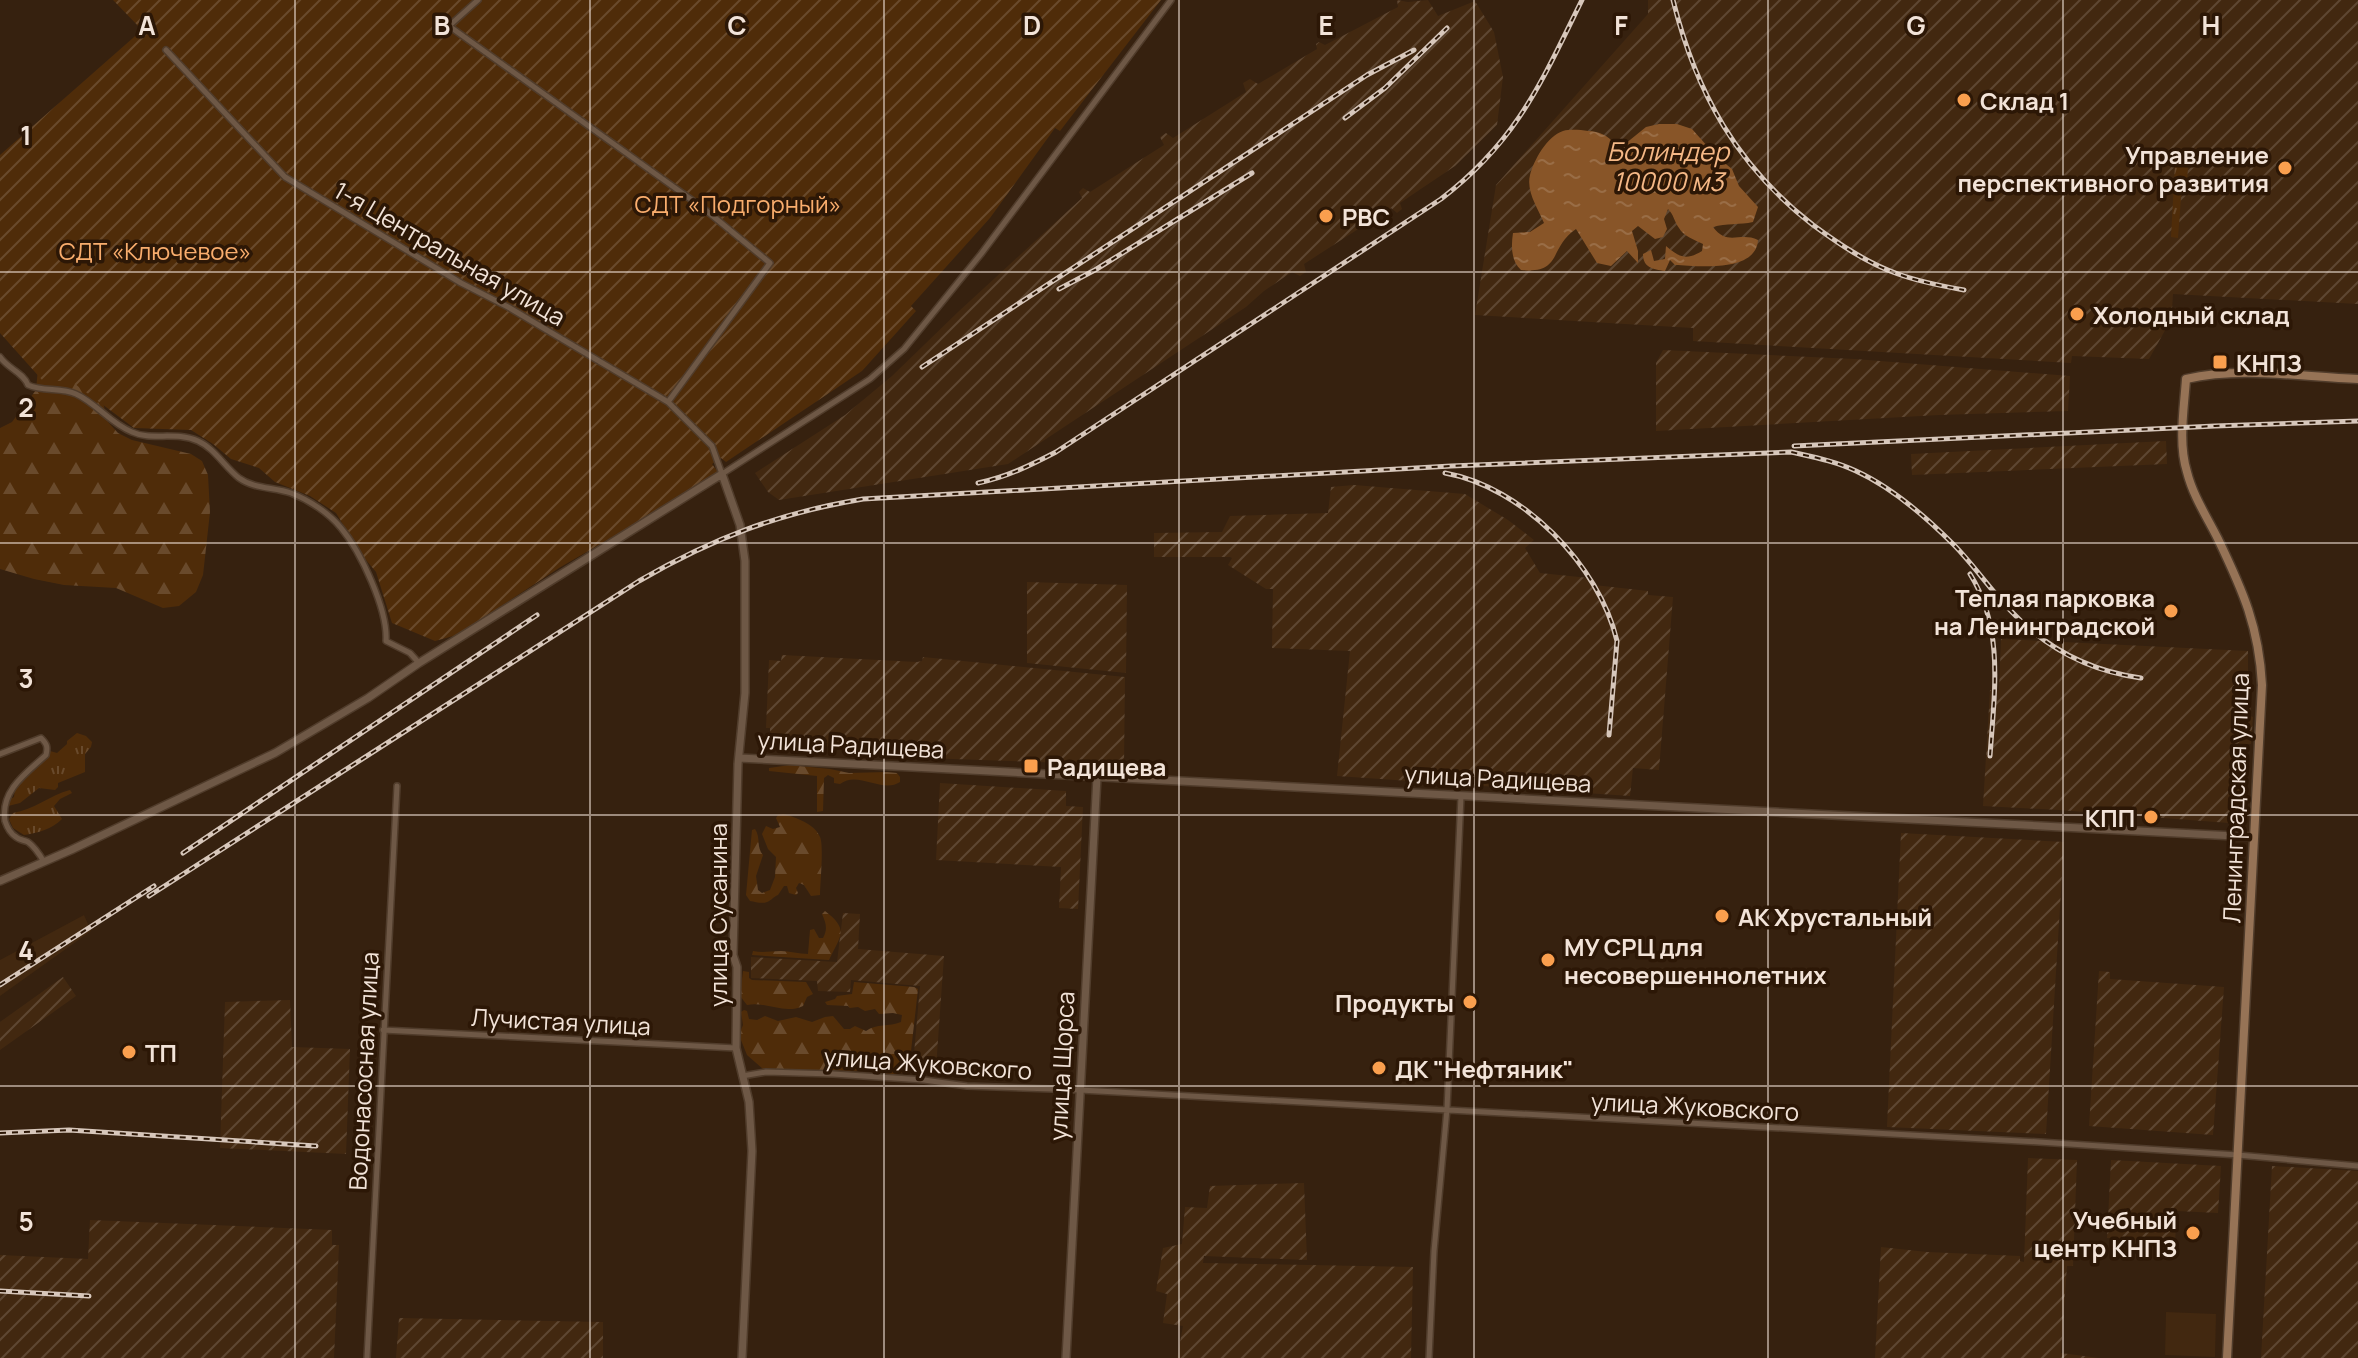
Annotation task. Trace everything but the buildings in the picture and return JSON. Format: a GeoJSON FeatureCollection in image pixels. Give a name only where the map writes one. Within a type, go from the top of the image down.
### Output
{"type":"FeatureCollection","features":[{"type":"Feature","properties":{"kind":"main road","name":"Ленинградская улица"},"geometry":{"type":"LineString","coordinates":[[2227,1358],[2261,716],[2259,648],[2253,620],[2241,590],[2187,473],[2183,445],[2186,379],[2236,374],[2358,379]]}},
{"type":"Feature","properties":{"kind":"street"},"geometry":{"type":"LineString","coordinates":[[478,0],[449,26],[703,208],[770,263],[668,402]]}},
{"type":"Feature","properties":{"kind":"street"},"geometry":{"type":"LineString","coordinates":[[0,881],[275,753],[368,698],[870,379],[904,349],[973,264],[1171,0]]}},
{"type":"Feature","properties":{"kind":"street","name":"1-я Центральная улица"},"geometry":{"type":"LineString","coordinates":[[166,50],[285,177],[668,402],[712,446],[722,474]]}},
{"type":"Feature","properties":{"kind":"street"},"geometry":{"type":"LineString","coordinates":[[0,357],[34,388],[63,389],[79,395],[136,434],[180,435],[201,442],[240,478],[253,485],[289,492],[309,502],[342,529],[368,572],[379,601],[386,641],[410,653],[419,663]]}},
{"type":"Feature","properties":{"kind":"street","name":"улица Сусанина"},"geometry":{"type":"LineString","coordinates":[[722,474],[740,525],[745,561],[745,693],[739,758],[733,955],[737,967],[736,1048],[749,1102],[752,1151],[742,1358]]}},
{"type":"Feature","properties":{"kind":"street"},"geometry":{"type":"LineString","coordinates":[[0,754],[41,738],[46,742],[46,755],[12,786],[5,796],[2,811],[7,827],[16,837],[29,843],[44,862]]}},
{"type":"Feature","properties":{"kind":"street","name":"улица Радищева"},"geometry":{"type":"LineString","coordinates":[[739,758],[2254,837]]}},
{"type":"Feature","properties":{"kind":"street","name":"улица Щорса"},"geometry":{"type":"LineString","coordinates":[[1066,1358],[1097,777]]}},
{"type":"Feature","properties":{"kind":"street","name":"Водонасосная улица"},"geometry":{"type":"LineString","coordinates":[[367,1358],[397,786]]}},
{"type":"Feature","properties":{"kind":"street"},"geometry":{"type":"LineString","coordinates":[[1429,1358],[1434,1251],[1447,1109],[1461,796]]}},
{"type":"Feature","properties":{"kind":"street","name":"Лучистая улица"},"geometry":{"type":"LineString","coordinates":[[383,1030],[736,1048]]}},
{"type":"Feature","properties":{"kind":"street","name":"улица Жуковского"},"geometry":{"type":"LineString","coordinates":[[742,1076],[766,1072],[833,1074],[967,1086],[1447,1109],[2238,1155],[2358,1166]]}},
{"type":"Feature","properties":{"kind":"shaded area"},"geometry":{"type":"Polygon","coordinates":[[[1397,0],[1428,0],[1438,16],[1475,1],[1494,32],[1503,77],[1497,125],[1455,166],[1400,203],[1402,209],[1397,213],[1391,208],[1304,264],[1306,272],[1300,276],[1292,272],[1246,307],[1008,464],[779,500],[768,492],[755,473],[845,415],[892,376],[1082,198],[1079,192],[1083,188],[1090,192],[1164,145],[1160,137],[1166,133],[1173,138],[1246,92],[1243,83],[1250,79],[1258,84],[1317,49],[1319,42],[1325,45],[1398,7],[1397,0]]]}},
{"type":"Feature","properties":{"kind":"shaded area"},"geometry":{"type":"Polygon","coordinates":[[[1648,0],[2358,0],[2358,304],[2173,294],[2171,325],[2168,325],[2149,359],[2072,356],[2071,363],[1693,341],[1693,328],[1475,315],[1496,185],[1648,14],[1648,0]]]}},
{"type":"Feature","properties":{"kind":"shaded area"},"geometry":{"type":"Polygon","coordinates":[[[1663,350],[1855,359],[2070,376],[2068,411],[1656,431],[1656,363],[1663,350]]]}},
{"type":"Feature","properties":{"kind":"shaded area"},"geometry":{"type":"Polygon","coordinates":[[[2166,441],[2167,464],[1912,475],[1911,454],[2166,441]]]}},
{"type":"Feature","properties":{"kind":"shaded area"},"geometry":{"type":"Polygon","coordinates":[[[1354,485],[1465,494],[1534,540],[1525,548],[1540,573],[1589,578],[1594,585],[1673,597],[1659,770],[1633,768],[1630,796],[1337,776],[1350,651],[1272,648],[1273,589],[1266,589],[1228,565],[1230,557],[1154,557],[1154,533],[1222,532],[1230,516],[1328,513],[1331,487],[1354,485]]]}},
{"type":"Feature","properties":{"kind":"shaded area"},"geometry":{"type":"Polygon","coordinates":[[[1027,582],[1127,585],[1126,673],[1027,663],[1027,582]]]}},
{"type":"Feature","properties":{"kind":"shaded area"},"geometry":{"type":"Polygon","coordinates":[[[2001,639],[2248,651],[2248,693],[2251,694],[2250,716],[2253,717],[2251,744],[2246,744],[2242,824],[1983,806],[1990,690],[1999,690],[2001,639]]]}},
{"type":"Feature","properties":{"kind":"shaded area"},"geometry":{"type":"Polygon","coordinates":[[[782,655],[917,662],[922,661],[923,657],[1125,677],[1124,765],[924,758],[923,752],[770,743],[770,728],[766,728],[769,660],[781,661],[782,655]]]}},
{"type":"Feature","properties":{"kind":"shaded area"},"geometry":{"type":"Polygon","coordinates":[[[940,783],[1066,791],[1066,806],[1083,807],[1078,909],[1059,908],[1061,867],[936,860],[940,783]]]}},
{"type":"Feature","properties":{"kind":"shaded area"},"geometry":{"type":"Polygon","coordinates":[[[1901,833],[2064,842],[2046,1134],[1887,1127],[1901,833]]]}},
{"type":"Feature","properties":{"kind":"shaded area"},"geometry":{"type":"Polygon","coordinates":[[[843,913],[860,914],[858,949],[944,956],[936,1068],[913,1065],[920,986],[851,980],[850,992],[818,991],[817,981],[751,978],[751,957],[837,962],[843,913]]]}},
{"type":"Feature","properties":{"kind":"shaded area"},"geometry":{"type":"Polygon","coordinates":[[[84,915],[91,931],[0,996],[0,960],[84,915]]]}},
{"type":"Feature","properties":{"kind":"shaded area"},"geometry":{"type":"Polygon","coordinates":[[[2099,971],[2110,972],[2110,979],[2224,987],[2213,1135],[2089,1126],[2099,971]]]}},
{"type":"Feature","properties":{"kind":"shaded area"},"geometry":{"type":"Polygon","coordinates":[[[63,977],[76,996],[0,1050],[0,1022],[63,977]]]}},
{"type":"Feature","properties":{"kind":"shaded area"},"geometry":{"type":"Polygon","coordinates":[[[290,1000],[292,1047],[350,1049],[346,1154],[220,1148],[225,1002],[290,1000]]]}},
{"type":"Feature","properties":{"kind":"shaded area"},"geometry":{"type":"Polygon","coordinates":[[[2028,1158],[2077,1160],[2073,1266],[2067,1266],[2061,1353],[2099,1358],[1875,1358],[1881,1247],[2020,1256],[2020,1261],[2024,1262],[2028,1158]]]}},
{"type":"Feature","properties":{"kind":"shaded area"},"geometry":{"type":"Polygon","coordinates":[[[2111,1160],[2221,1166],[2218,1213],[2177,1211],[2175,1242],[2107,1238],[2111,1160]]]}},
{"type":"Feature","properties":{"kind":"shaded area"},"geometry":{"type":"Polygon","coordinates":[[[2272,1166],[2358,1171],[2358,1358],[2261,1358],[2272,1166]]]}},
{"type":"Feature","properties":{"kind":"shaded area"},"geometry":{"type":"Polygon","coordinates":[[[1304,1183],[1307,1260],[1204,1256],[1203,1263],[1413,1267],[1411,1358],[1177,1358],[1183,1326],[1163,1323],[1167,1294],[1156,1291],[1163,1248],[1182,1244],[1185,1207],[1207,1208],[1210,1186],[1304,1183]]]}},
{"type":"Feature","properties":{"kind":"shaded area"},"geometry":{"type":"Polygon","coordinates":[[[90,1220],[332,1230],[332,1245],[339,1245],[334,1358],[0,1358],[0,1255],[88,1259],[90,1220]]]}},
{"type":"Feature","properties":{"kind":"shaded area"},"geometry":{"type":"Polygon","coordinates":[[[2166,1312],[2216,1314],[2215,1357],[2165,1355],[2166,1312]]]}},
{"type":"Feature","properties":{"kind":"shaded area"},"geometry":{"type":"Polygon","coordinates":[[[399,1318],[603,1322],[603,1358],[396,1358],[399,1318]]]}},
{"type":"Feature","properties":{"kind":"green space"},"geometry":{"type":"Polygon","coordinates":[[[113,0],[1161,0],[1060,131],[1055,128],[990,218],[911,306],[916,311],[862,371],[726,462],[721,458],[712,464],[718,472],[659,510],[559,568],[457,635],[435,641],[392,623],[376,572],[336,513],[310,496],[275,482],[259,468],[231,459],[191,430],[134,428],[71,381],[43,381],[0,333],[0,155],[142,30],[113,0]]]}},
{"type":"Feature","properties":{"kind":"green space"},"geometry":{"type":"Polygon","coordinates":[[[2175,164],[2188,167],[2187,183],[2182,184],[2178,238],[2171,237],[2175,164]]]}},
{"type":"Feature","properties":{"kind":"green space"},"geometry":{"type":"Polygon","coordinates":[[[39,358],[101,395],[108,422],[118,433],[132,440],[191,454],[202,461],[208,475],[210,512],[203,575],[196,592],[179,606],[163,608],[116,588],[64,585],[0,569],[0,428],[12,422],[36,390],[39,358]]]}},
{"type":"Feature","properties":{"kind":"green space"},"geometry":{"type":"Polygon","coordinates":[[[77,733],[92,742],[85,754],[85,772],[58,783],[55,790],[39,788],[20,803],[8,806],[19,784],[46,759],[50,751],[57,753],[77,733]]]}},
{"type":"Feature","properties":{"kind":"green space"},"geometry":{"type":"Polygon","coordinates":[[[790,765],[849,773],[897,773],[900,782],[886,785],[854,779],[840,784],[834,783],[834,778],[828,775],[824,778],[823,811],[817,812],[817,776],[769,771],[769,768],[790,765]]]}},
{"type":"Feature","properties":{"kind":"green space"},"geometry":{"type":"Polygon","coordinates":[[[70,790],[72,793],[54,806],[62,819],[54,825],[24,835],[13,828],[9,819],[13,813],[70,790]]]}},
{"type":"Feature","properties":{"kind":"green space"},"geometry":{"type":"Polygon","coordinates":[[[783,814],[809,825],[820,837],[820,895],[811,896],[799,883],[796,895],[789,893],[787,886],[784,886],[778,895],[767,902],[750,901],[746,895],[752,830],[757,832],[763,855],[756,876],[758,890],[762,893],[770,890],[775,877],[776,857],[768,849],[762,834],[766,826],[773,829],[780,827],[776,818],[783,814]]]}},
{"type":"Feature","properties":{"kind":"green space"},"geometry":{"type":"Polygon","coordinates":[[[825,911],[840,929],[839,939],[829,960],[752,955],[753,951],[808,954],[810,930],[814,929],[819,938],[825,935],[822,914],[825,911]]]}},
{"type":"Feature","properties":{"kind":"green space"},"geometry":{"type":"Polygon","coordinates":[[[743,971],[749,972],[752,980],[806,982],[813,994],[807,997],[803,1006],[796,1008],[747,1005],[740,996],[743,971]]]}},
{"type":"Feature","properties":{"kind":"green space"},"geometry":{"type":"Polygon","coordinates":[[[854,982],[918,989],[909,1069],[891,1074],[763,1069],[747,1055],[739,1035],[743,1025],[741,1012],[744,1010],[749,1019],[757,1020],[765,1016],[778,1021],[796,1017],[812,1022],[833,1016],[844,1029],[855,1026],[866,1031],[901,1022],[902,1015],[827,1005],[825,1002],[837,996],[852,994],[854,982]]]}},
{"type":"Feature","properties":{"kind":"water","name":"Болиндер 10000 м3"},"geometry":{"type":"Polygon","coordinates":[[[1677,124],[1692,129],[1732,169],[1739,186],[1758,207],[1753,222],[1713,227],[1729,238],[1758,240],[1755,251],[1737,263],[1724,265],[1675,265],[1670,260],[1665,271],[1650,267],[1643,254],[1651,250],[1654,261],[1665,259],[1666,246],[1683,256],[1702,251],[1703,244],[1683,233],[1668,209],[1664,219],[1667,229],[1663,237],[1655,239],[1638,226],[1632,231],[1638,263],[1627,251],[1611,266],[1597,263],[1576,229],[1567,236],[1549,264],[1534,270],[1521,270],[1512,253],[1513,233],[1530,232],[1544,223],[1531,194],[1529,181],[1535,162],[1547,143],[1563,131],[1576,130],[1596,132],[1615,144],[1625,144],[1646,127],[1677,124]]]}},
{"type":"Feature","properties":{"kind":"railway"},"geometry":{"type":"LineString","coordinates":[[978,483],[1009,474],[1056,452],[1441,199],[1489,155],[1525,109],[1582,0]]}},
{"type":"Feature","properties":{"kind":"railway"},"geometry":{"type":"LineString","coordinates":[[1673,0],[1707,97],[1741,152],[1786,202],[1833,239],[1875,264],[1914,279],[1964,290]]}},
{"type":"Feature","properties":{"kind":"railway"},"geometry":{"type":"LineString","coordinates":[[1345,118],[1385,88],[1447,28]]}},
{"type":"Feature","properties":{"kind":"railway"},"geometry":{"type":"LineString","coordinates":[[922,367],[1367,75],[1414,50]]}},
{"type":"Feature","properties":{"kind":"railway"},"geometry":{"type":"LineString","coordinates":[[1059,289],[1252,173]]}},
{"type":"Feature","properties":{"kind":"railway"},"geometry":{"type":"LineString","coordinates":[[1794,446],[2358,421]]}},
{"type":"Feature","properties":{"kind":"railway"},"geometry":{"type":"LineString","coordinates":[[149,896],[639,581],[693,552],[747,529],[803,512],[863,499],[1451,466],[1791,452],[1840,465],[1882,485],[1943,534],[2009,609],[2038,635],[2069,656],[2104,670],[2141,678]]}},
{"type":"Feature","properties":{"kind":"railway"},"geometry":{"type":"LineString","coordinates":[[1445,473],[1474,481],[1502,494],[1529,512],[1554,534],[1594,585],[1617,641],[1609,735]]}},
{"type":"Feature","properties":{"kind":"railway"},"geometry":{"type":"LineString","coordinates":[[1970,574],[1981,595],[1993,640],[1995,686],[1990,756]]}},
{"type":"Feature","properties":{"kind":"railway"},"geometry":{"type":"LineString","coordinates":[[183,853],[537,615]]}},
{"type":"Feature","properties":{"kind":"railway"},"geometry":{"type":"LineString","coordinates":[[0,985],[154,886]]}},
{"type":"Feature","properties":{"kind":"railway"},"geometry":{"type":"LineString","coordinates":[[0,1133],[69,1130],[316,1146]]}},
{"type":"Feature","properties":{"kind":"railway"},"geometry":{"type":"LineString","coordinates":[[0,1291],[89,1296]]}},
{"type":"Feature","properties":{"kind":"place","name":"Склад 1"},"geometry":{"type":"Point","coordinates":[1964,100]}},
{"type":"Feature","properties":{"kind":"place","name":"Управление перспективного развития"},"geometry":{"type":"Point","coordinates":[2285,168]}},
{"type":"Feature","properties":{"kind":"place","name":"РВС"},"geometry":{"type":"Point","coordinates":[1326,216]}},
{"type":"Feature","properties":{"kind":"place","name":"Холодный склад"},"geometry":{"type":"Point","coordinates":[2077,314]}},
{"type":"Feature","properties":{"kind":"place","name":"КНПЗ"},"geometry":{"type":"Point","coordinates":[2220,362]}},
{"type":"Feature","properties":{"kind":"place","name":"Теплая парковка на Ленинградской"},"geometry":{"type":"Point","coordinates":[2171,611]}},
{"type":"Feature","properties":{"kind":"place","name":"Радищева"},"geometry":{"type":"Point","coordinates":[1031,766]}},
{"type":"Feature","properties":{"kind":"place","name":"КПП"},"geometry":{"type":"Point","coordinates":[2151,817]}},
{"type":"Feature","properties":{"kind":"place","name":"АК Хрустальный"},"geometry":{"type":"Point","coordinates":[1722,916]}},
{"type":"Feature","properties":{"kind":"place","name":"МУ СРЦ для несовершеннолетних"},"geometry":{"type":"Point","coordinates":[1548,960]}},
{"type":"Feature","properties":{"kind":"place","name":"Продукты"},"geometry":{"type":"Point","coordinates":[1470,1002]}},
{"type":"Feature","properties":{"kind":"place","name":"ТП"},"geometry":{"type":"Point","coordinates":[129,1052]}},
{"type":"Feature","properties":{"kind":"place","name":"ДК \"Нефтяник\""},"geometry":{"type":"Point","coordinates":[1379,1068]}},
{"type":"Feature","properties":{"kind":"place","name":"Учебный центр КНПЗ"},"geometry":{"type":"Point","coordinates":[2193,1233]}},
{"type":"Feature","properties":{"kind":"park label","name":"СДТ «Подгорный»"},"geometry":{"type":"Point","coordinates":[738,203]}},
{"type":"Feature","properties":{"kind":"park label","name":"СДТ «Ключевое»"},"geometry":{"type":"Point","coordinates":[155,250]}}]}
